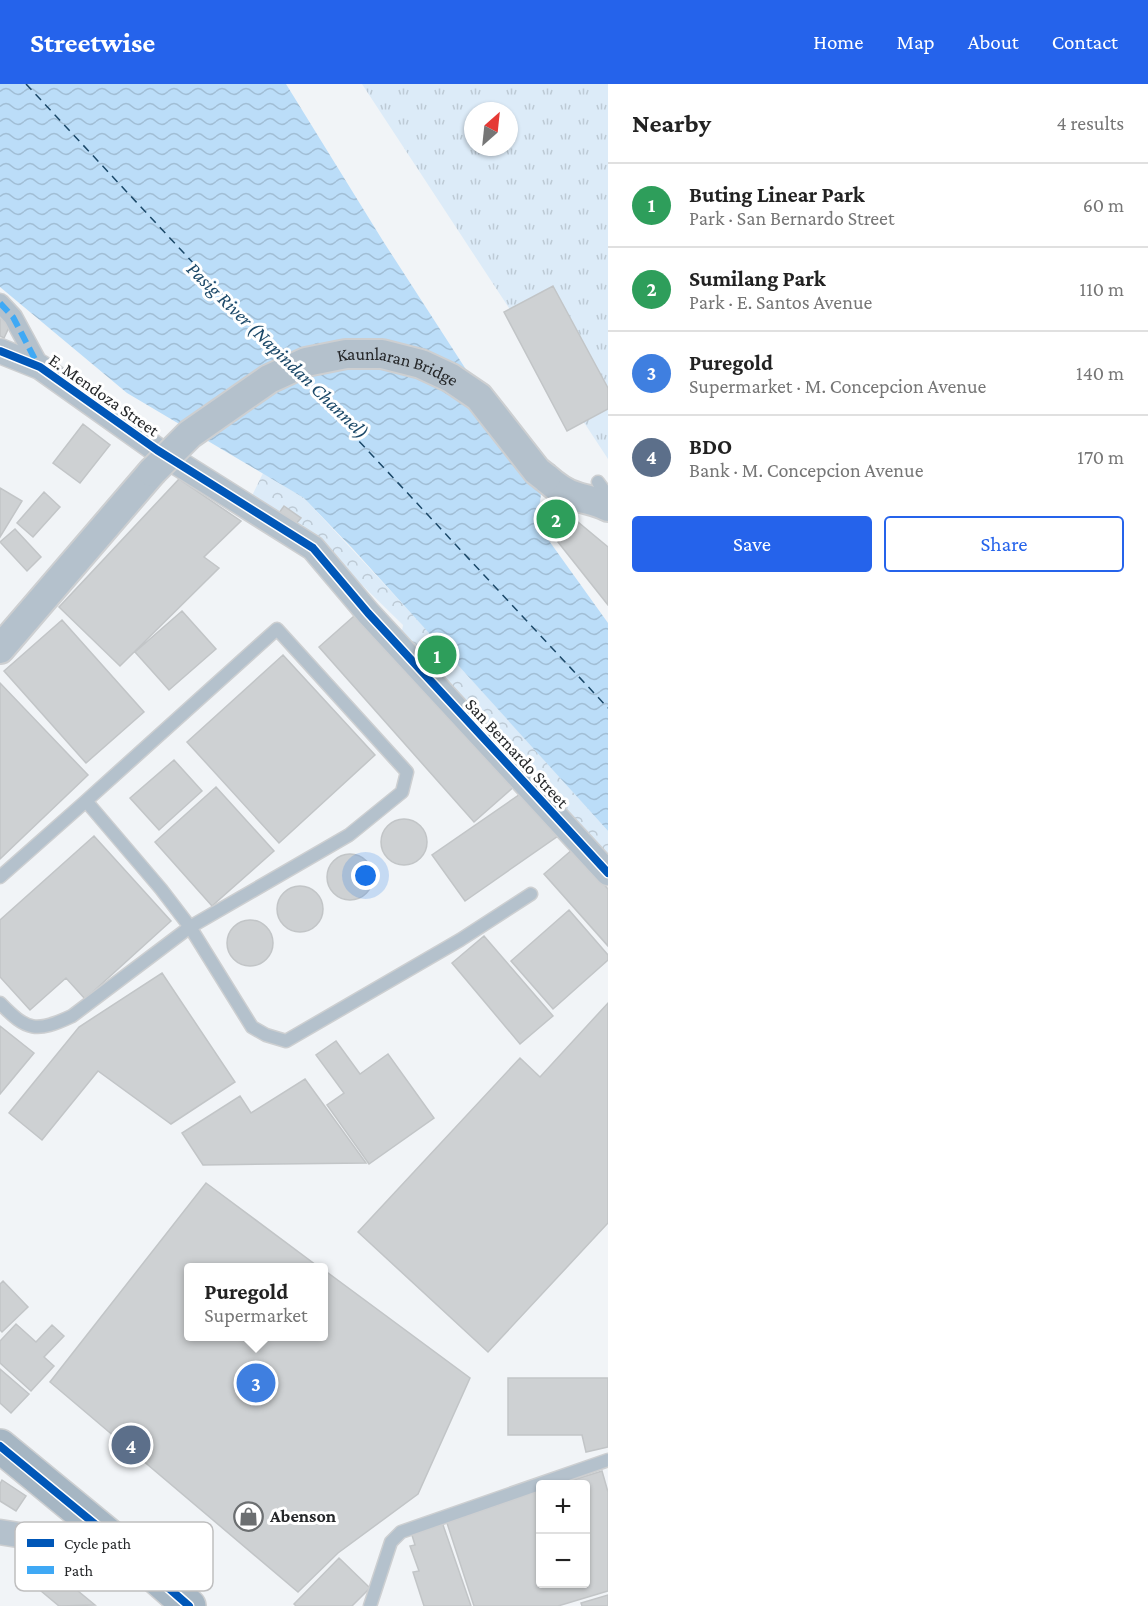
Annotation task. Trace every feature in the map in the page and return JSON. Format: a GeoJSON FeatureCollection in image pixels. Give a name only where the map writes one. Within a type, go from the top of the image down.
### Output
{"type":"FeatureCollection","features":[{"type":"Feature","properties":{"kind":"main road"},"geometry":{"type":"LineString","coordinates":[[0,1446],[92,1522]]}},
{"type":"Feature","properties":{"kind":"main road"},"geometry":{"type":"LineString","coordinates":[[172,1591],[189,1606]]}},
{"type":"Feature","properties":{"kind":"street"},"geometry":{"type":"LineString","coordinates":[[0,303],[13,316],[40,368]]}},
{"type":"Feature","properties":{"kind":"street","name":"E. Mendoza Street"},"geometry":{"type":"LineString","coordinates":[[0,351],[40,368],[154,461]]}},
{"type":"Feature","properties":{"kind":"street","name":"Kaunlaran Bridge"},"geometry":{"type":"LineString","coordinates":[[0,649],[154,461],[269,379],[306,362],[346,354],[382,354],[421,364],[451,378],[479,397],[537,471],[559,489],[601,502]]}},
{"type":"Feature","properties":{"kind":"street","name":"San Bernardo Street"},"geometry":{"type":"LineString","coordinates":[[154,461],[314,548],[368,614],[608,873]]}},
{"type":"Feature","properties":{"kind":"street"},"geometry":{"type":"LineString","coordinates":[[0,1532],[15,1534]]}},
{"type":"Feature","properties":{"kind":"lane"},"geometry":{"type":"LineString","coordinates":[[0,877],[277,629],[406,772],[402,792],[349,835],[190,927],[72,1017],[52,1026],[35,1027],[19,1022],[0,1003]]}},
{"type":"Feature","properties":{"kind":"lane"},"geometry":{"type":"LineString","coordinates":[[86,801],[161,889],[190,927],[252,1027],[266,1035],[286,1041],[460,940],[531,894]]}},
{"type":"Feature","properties":{"kind":"lane"},"geometry":{"type":"LineString","coordinates":[[370,1606],[391,1542],[401,1532],[608,1460]]}},
{"type":"Feature","properties":{"kind":"green space"},"geometry":{"type":"Polygon","coordinates":[[[362,84],[608,84],[608,459],[362,84]]]}},
{"type":"Feature","properties":{"kind":"green space"},"geometry":{"type":"Polygon","coordinates":[[[263,473],[304,498],[608,831],[608,859],[402,631],[403,625],[319,543],[249,502],[263,473]]]}},
{"type":"Feature","properties":{"kind":"water","name":"Pasig River (Napindan Channel)"},"geometry":{"type":"Polygon","coordinates":[[[0,84],[286,84],[383,241],[542,487],[537,524],[608,623],[608,831],[353,549],[304,498],[127,393],[0,287],[0,84]]]}},
{"type":"Feature","properties":{"kind":"building"},"geometry":{"type":"Polygon","coordinates":[[[553,286],[608,388],[608,409],[567,431],[504,312],[553,286]]]}},
{"type":"Feature","properties":{"kind":"building"},"geometry":{"type":"Polygon","coordinates":[[[0,317],[11,323],[4,338],[0,336],[0,317]]]}},
{"type":"Feature","properties":{"kind":"building"},"geometry":{"type":"Polygon","coordinates":[[[83,424],[110,445],[80,483],[53,463],[83,424]]]}},
{"type":"Feature","properties":{"kind":"building"},"geometry":{"type":"Polygon","coordinates":[[[179,479],[241,521],[204,557],[219,568],[120,666],[59,607],[179,479]]]}},
{"type":"Feature","properties":{"kind":"building"},"geometry":{"type":"Polygon","coordinates":[[[0,488],[22,501],[0,537],[0,488]]]}},
{"type":"Feature","properties":{"kind":"building"},"geometry":{"type":"Polygon","coordinates":[[[44,492],[60,507],[33,537],[17,523],[44,492]]]}},
{"type":"Feature","properties":{"kind":"building"},"geometry":{"type":"Polygon","coordinates":[[[284,506],[301,518],[295,525],[279,513],[284,506]]]}},
{"type":"Feature","properties":{"kind":"building"},"geometry":{"type":"Polygon","coordinates":[[[578,522],[608,547],[608,605],[558,542],[578,522]]]}},
{"type":"Feature","properties":{"kind":"building"},"geometry":{"type":"Polygon","coordinates":[[[15,529],[41,557],[27,571],[0,542],[15,529]]]}},
{"type":"Feature","properties":{"kind":"building"},"geometry":{"type":"Polygon","coordinates":[[[362,609],[517,784],[474,822],[319,647],[362,609]]]}},
{"type":"Feature","properties":{"kind":"building"},"geometry":{"type":"Polygon","coordinates":[[[182,611],[216,649],[169,690],[135,652],[182,611]]]}},
{"type":"Feature","properties":{"kind":"building"},"geometry":{"type":"Polygon","coordinates":[[[62,620],[144,712],[86,763],[4,671],[62,620]]]}},
{"type":"Feature","properties":{"kind":"building"},"geometry":{"type":"Polygon","coordinates":[[[283,655],[375,755],[279,843],[187,742],[283,655]]]}},
{"type":"Feature","properties":{"kind":"building"},"geometry":{"type":"Polygon","coordinates":[[[0,683],[88,775],[0,859],[0,683]]]}},
{"type":"Feature","properties":{"kind":"building"},"geometry":{"type":"Polygon","coordinates":[[[174,760],[202,791],[159,830],[130,798],[174,760]]]}},
{"type":"Feature","properties":{"kind":"building"},"geometry":{"type":"Polygon","coordinates":[[[216,787],[274,851],[212,906],[155,842],[216,787]]]}},
{"type":"Feature","properties":{"kind":"building"},"geometry":{"type":"Polygon","coordinates":[[[526,790],[558,836],[465,901],[432,855],[526,790]]]}},
{"type":"Feature","properties":{"kind":"building"},"geometry":{"type":"Polygon","coordinates":[[[404,819],[420,826],[427,842],[420,858],[404,865],[388,858],[381,842],[388,826],[404,819]]]}},
{"type":"Feature","properties":{"kind":"building"},"geometry":{"type":"Polygon","coordinates":[[[94,836],[171,921],[85,999],[66,978],[30,1010],[0,977],[0,920],[94,836]]]}},
{"type":"Feature","properties":{"kind":"building"},"geometry":{"type":"Polygon","coordinates":[[[573,849],[608,889],[608,946],[544,874],[573,849]]]}},
{"type":"Feature","properties":{"kind":"building"},"geometry":{"type":"Polygon","coordinates":[[[350,854],[366,861],[373,877],[366,893],[350,900],[334,893],[327,877],[334,861],[350,854]]]}},
{"type":"Feature","properties":{"kind":"building"},"geometry":{"type":"Polygon","coordinates":[[[300,886],[316,893],[323,909],[316,925],[300,932],[284,925],[277,909],[284,893],[300,886]]]}},
{"type":"Feature","properties":{"kind":"building"},"geometry":{"type":"Polygon","coordinates":[[[569,910],[608,955],[608,960],[553,1009],[511,961],[569,910]]]}},
{"type":"Feature","properties":{"kind":"building"},"geometry":{"type":"Polygon","coordinates":[[[250,920],[266,927],[273,943],[266,959],[250,966],[234,959],[227,943],[234,927],[250,920]]]}},
{"type":"Feature","properties":{"kind":"building"},"geometry":{"type":"Polygon","coordinates":[[[484,936],[553,1016],[520,1044],[452,963],[484,936]]]}},
{"type":"Feature","properties":{"kind":"building"},"geometry":{"type":"Polygon","coordinates":[[[162,973],[235,1082],[171,1124],[98,1071],[42,1140],[9,1113],[79,1027],[162,973]]]}},
{"type":"Feature","properties":{"kind":"building"},"geometry":{"type":"Polygon","coordinates":[[[608,1003],[608,1223],[488,1352],[358,1232],[520,1058],[540,1077],[608,1003]]]}},
{"type":"Feature","properties":{"kind":"building"},"geometry":{"type":"Polygon","coordinates":[[[0,1026],[34,1053],[0,1094],[0,1026]]]}},
{"type":"Feature","properties":{"kind":"building"},"geometry":{"type":"Polygon","coordinates":[[[336,1041],[360,1074],[388,1054],[434,1118],[369,1164],[327,1105],[344,1093],[316,1055],[336,1041]]]}},
{"type":"Feature","properties":{"kind":"building"},"geometry":{"type":"Polygon","coordinates":[[[305,1079],[366,1163],[203,1165],[182,1133],[240,1096],[251,1113],[305,1079]]]}},
{"type":"Feature","properties":{"kind":"building"},"geometry":{"type":"Polygon","coordinates":[[[206,1183],[313,1263],[184,1263],[184,1341],[328,1341],[328,1273],[470,1378],[418,1494],[338,1553],[298,1592],[50,1382],[206,1183]]]}},
{"type":"Feature","properties":{"kind":"building"},"geometry":{"type":"Polygon","coordinates":[[[3,1281],[28,1307],[2,1332],[0,1330],[0,1284],[3,1281]]]}},
{"type":"Feature","properties":{"kind":"building"},"geometry":{"type":"Polygon","coordinates":[[[16,1324],[36,1342],[52,1325],[64,1336],[44,1357],[54,1366],[31,1391],[0,1363],[0,1341],[16,1324]]]}},
{"type":"Feature","properties":{"kind":"building"},"geometry":{"type":"Polygon","coordinates":[[[0,1369],[29,1394],[11,1413],[0,1403],[0,1369]]]}},
{"type":"Feature","properties":{"kind":"building"},"geometry":{"type":"Polygon","coordinates":[[[508,1378],[608,1378],[608,1447],[586,1452],[582,1435],[508,1435],[508,1378]]]}},
{"type":"Feature","properties":{"kind":"building"},"geometry":{"type":"Polygon","coordinates":[[[602,1471],[608,1492],[608,1591],[558,1606],[474,1606],[446,1520],[536,1491],[536,1588],[590,1588],[590,1480],[573,1480],[602,1471]]]}},
{"type":"Feature","properties":{"kind":"building"},"geometry":{"type":"Polygon","coordinates":[[[2,1480],[26,1496],[16,1511],[0,1501],[2,1480]]]}},
{"type":"Feature","properties":{"kind":"building"},"geometry":{"type":"Polygon","coordinates":[[[442,1522],[471,1606],[424,1606],[413,1572],[419,1571],[410,1546],[415,1545],[411,1532],[442,1522]]]}},
{"type":"Feature","properties":{"kind":"building"},"geometry":{"type":"Polygon","coordinates":[[[339,1558],[370,1588],[352,1606],[296,1606],[294,1604],[339,1558]]]}},
{"type":"Feature","properties":{"kind":"building"},"geometry":{"type":"Polygon","coordinates":[[[41,1591],[78,1591],[95,1605],[59,1606],[41,1591]]]}},
{"type":"Feature","properties":{"kind":"building"},"geometry":{"type":"Polygon","coordinates":[[[608,1595],[608,1606],[582,1606],[581,1603],[608,1595]]]}},
{"type":"Feature","properties":{"kind":"ferry route"},"geometry":{"type":"LineString","coordinates":[[26,84],[282,358]]}},
{"type":"Feature","properties":{"kind":"ferry route"},"geometry":{"type":"LineString","coordinates":[[302,380],[608,708]]}},
{"type":"Feature","properties":{"kind":"marked path"},"geometry":{"type":"LineString","coordinates":[[0,303],[13,317],[39,367]]}},
{"type":"Feature","properties":{"kind":"cycle path"},"geometry":{"type":"LineString","coordinates":[[0,351],[40,367],[157,450],[313,548],[368,613],[608,873]]}},
{"type":"Feature","properties":{"kind":"cycle path"},"geometry":{"type":"LineString","coordinates":[[0,1446],[92,1522]]}},
{"type":"Feature","properties":{"kind":"cycle path"},"geometry":{"type":"LineString","coordinates":[[172,1591],[189,1606]]}},
{"type":"Feature","properties":{"kind":"place","name":"Sumilang Park"},"geometry":{"type":"Point","coordinates":[556,519]}},
{"type":"Feature","properties":{"kind":"place","name":"Buting Linear Park"},"geometry":{"type":"Point","coordinates":[437,655]}},
{"type":"Feature","properties":{"kind":"place","name":"Puregold"},"geometry":{"type":"Point","coordinates":[256,1383]}},
{"type":"Feature","properties":{"kind":"place","name":"BDO"},"geometry":{"type":"Point","coordinates":[131,1445]}},
{"type":"Feature","properties":{"kind":"place","name":"Abenson"},"geometry":{"type":"Point","coordinates":[249,1516]}}]}
